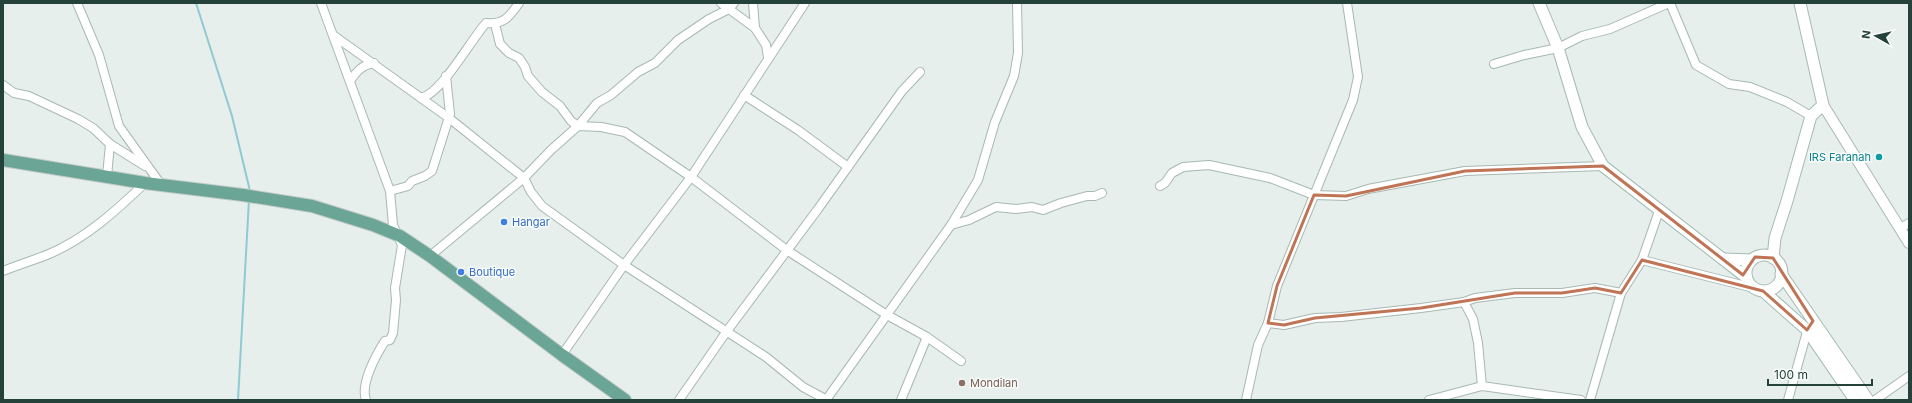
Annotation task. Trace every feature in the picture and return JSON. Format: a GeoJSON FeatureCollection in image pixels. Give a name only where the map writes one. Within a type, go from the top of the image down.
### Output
{"type":"FeatureCollection","features":[{"type":"Feature","properties":{"kind":"main road"},"geometry":{"type":"LineString","coordinates":[[1539,3],[1558,48],[1582,127],[1603,166],[1659,211],[1746,277],[1758,290],[1810,326],[1868,400]]}},
{"type":"Feature","properties":{"kind":"main road"},"geometry":{"type":"LineString","coordinates":[[1800,3],[1823,105],[1812,116],[1775,238],[1773,258],[1779,265],[1781,274],[1810,326],[1855,400]]}},
{"type":"Feature","properties":{"kind":"main road"},"geometry":{"type":"LineString","coordinates":[[3,160],[162,186],[248,196],[312,206],[373,225],[400,236],[430,256],[562,355],[625,400]]}},
{"type":"Feature","properties":{"kind":"main road"},"geometry":{"type":"LineString","coordinates":[[1746,277],[1747,268],[1775,238]]}},
{"type":"Feature","properties":{"kind":"main road"},"geometry":{"type":"LineString","coordinates":[[1723,259],[1773,258]]}},
{"type":"Feature","properties":{"kind":"main road"},"geometry":{"type":"LineString","coordinates":[[1758,290],[1776,286],[1781,274]]}},
{"type":"Feature","properties":{"kind":"street"},"geometry":{"type":"LineString","coordinates":[[77,3],[99,55],[119,126],[162,186]]}},
{"type":"Feature","properties":{"kind":"street"},"geometry":{"type":"LineString","coordinates":[[321,3],[390,191],[393,225],[400,236],[402,245],[402,255],[395,288],[396,300],[393,333],[390,340],[385,342],[378,352],[371,368],[365,391],[366,400]]}},
{"type":"Feature","properties":{"kind":"street"},"geometry":{"type":"LineString","coordinates":[[421,98],[427,97],[438,88],[486,23],[495,24],[512,15],[519,3]]}},
{"type":"Feature","properties":{"kind":"street"},"geometry":{"type":"LineString","coordinates":[[721,3],[731,6],[755,28],[766,45],[768,57]]}},
{"type":"Feature","properties":{"kind":"street"},"geometry":{"type":"LineString","coordinates":[[753,3],[755,28]]}},
{"type":"Feature","properties":{"kind":"street"},"geometry":{"type":"LineString","coordinates":[[562,355],[624,265],[691,177],[768,57],[805,3]]}},
{"type":"Feature","properties":{"kind":"street"},"geometry":{"type":"LineString","coordinates":[[333,35],[449,118],[524,178],[531,192],[542,206],[624,265],[766,357],[803,387],[827,400],[951,225],[978,180],[995,122],[1014,76],[1018,53],[1017,3]]}},
{"type":"Feature","properties":{"kind":"street"},"geometry":{"type":"LineString","coordinates":[[1246,400],[1258,344],[1268,323],[1277,286],[1353,100],[1358,76],[1347,3]]}},
{"type":"Feature","properties":{"kind":"street"},"geometry":{"type":"LineString","coordinates":[[1494,64],[1524,54],[1558,48],[1582,36],[1610,29],[1669,3],[1696,65],[1729,84],[1750,87],[1787,102],[1812,116]]}},
{"type":"Feature","properties":{"kind":"street"},"geometry":{"type":"LineString","coordinates":[[430,256],[524,178],[551,150],[578,126],[597,103],[611,95],[638,72],[654,63],[678,40],[731,6]]}},
{"type":"Feature","properties":{"kind":"street"},"geometry":{"type":"LineString","coordinates":[[495,24],[500,44],[509,53],[518,58],[525,67],[528,76],[542,92],[560,106],[571,121],[578,126],[602,127],[625,132],[691,177],[788,250],[887,315],[926,337],[961,361]]}},
{"type":"Feature","properties":{"kind":"street"},"geometry":{"type":"LineString","coordinates":[[350,81],[358,69],[366,64],[374,63]]}},
{"type":"Feature","properties":{"kind":"street"},"geometry":{"type":"LineString","coordinates":[[679,400],[727,331],[788,250],[902,91],[920,72]]}},
{"type":"Feature","properties":{"kind":"street"},"geometry":{"type":"LineString","coordinates":[[390,191],[408,186],[412,181],[425,176],[432,171],[449,118],[446,76]]}},
{"type":"Feature","properties":{"kind":"street"},"geometry":{"type":"LineString","coordinates":[[3,85],[14,93],[29,96],[78,119],[93,128],[110,144],[148,167]]}},
{"type":"Feature","properties":{"kind":"street"},"geometry":{"type":"LineString","coordinates":[[744,95],[798,130],[848,167]]}},
{"type":"Feature","properties":{"kind":"street"},"geometry":{"type":"LineString","coordinates":[[1823,105],[1909,243]]}},
{"type":"Feature","properties":{"kind":"street"},"geometry":{"type":"LineString","coordinates":[[107,176],[110,144]]}},
{"type":"Feature","properties":{"kind":"street"},"geometry":{"type":"LineString","coordinates":[[1160,186],[1165,183],[1172,173],[1183,167],[1209,165],[1270,178],[1314,195],[1346,196],[1368,189],[1465,171],[1603,166]]}},
{"type":"Feature","properties":{"kind":"street"},"geometry":{"type":"LineString","coordinates":[[3,271],[48,254],[77,238],[119,208],[145,183]]}},
{"type":"Feature","properties":{"kind":"street"},"geometry":{"type":"LineString","coordinates":[[951,225],[969,220],[996,207],[1016,209],[1032,207],[1043,210],[1061,203],[1087,196],[1095,196],[1102,193]]}},
{"type":"Feature","properties":{"kind":"street"},"geometry":{"type":"LineString","coordinates":[[1590,400],[1621,293],[1642,260],[1659,211]]}},
{"type":"Feature","properties":{"kind":"street"},"geometry":{"type":"LineString","coordinates":[[1900,228],[1909,223]]}},
{"type":"Feature","properties":{"kind":"street"},"geometry":{"type":"LineString","coordinates":[[1642,260],[1758,290]]}},
{"type":"Feature","properties":{"kind":"street"},"geometry":{"type":"LineString","coordinates":[[1268,323],[1284,325],[1315,318],[1341,317],[1464,302],[1475,298],[1515,293],[1562,293],[1595,288],[1621,293]]}},
{"type":"Feature","properties":{"kind":"street"},"geometry":{"type":"LineString","coordinates":[[1464,302],[1473,319],[1478,343],[1482,386]]}},
{"type":"Feature","properties":{"kind":"street"},"geometry":{"type":"LineString","coordinates":[[1788,400],[1810,326]]}},
{"type":"Feature","properties":{"kind":"street"},"geometry":{"type":"LineString","coordinates":[[901,400],[926,337]]}},
{"type":"Feature","properties":{"kind":"street"},"geometry":{"type":"LineString","coordinates":[[1875,400],[1909,376]]}},
{"type":"Feature","properties":{"kind":"street"},"geometry":{"type":"LineString","coordinates":[[1429,400],[1482,386],[1581,400]]}},
{"type":"Feature","properties":{"kind":"highlighted area"},"geometry":{"type":"Polygon","coordinates":[[[1603,166],[1743,275],[1755,257],[1773,258],[1813,321],[1807,330],[1763,291],[1642,260],[1621,293],[1595,288],[1562,293],[1515,293],[1421,308],[1315,318],[1284,325],[1268,323],[1277,286],[1314,195],[1346,196],[1465,171],[1603,166]]]}},
{"type":"Feature","properties":{"kind":"waterway"},"geometry":{"type":"LineString","coordinates":[[196,3],[232,116],[250,191]]}},
{"type":"Feature","properties":{"kind":"waterway"},"geometry":{"type":"LineString","coordinates":[[238,400],[249,199]]}},
{"type":"Feature","properties":{"kind":"place","name":"IRS Faranah"},"geometry":{"type":"Point","coordinates":[1879,157]}},
{"type":"Feature","properties":{"kind":"place","name":"Hangar"},"geometry":{"type":"Point","coordinates":[504,222]}},
{"type":"Feature","properties":{"kind":"place","name":"Boutique"},"geometry":{"type":"Point","coordinates":[461,272]}},
{"type":"Feature","properties":{"kind":"place","name":"Mondilan"},"geometry":{"type":"Point","coordinates":[962,383]}}]}
